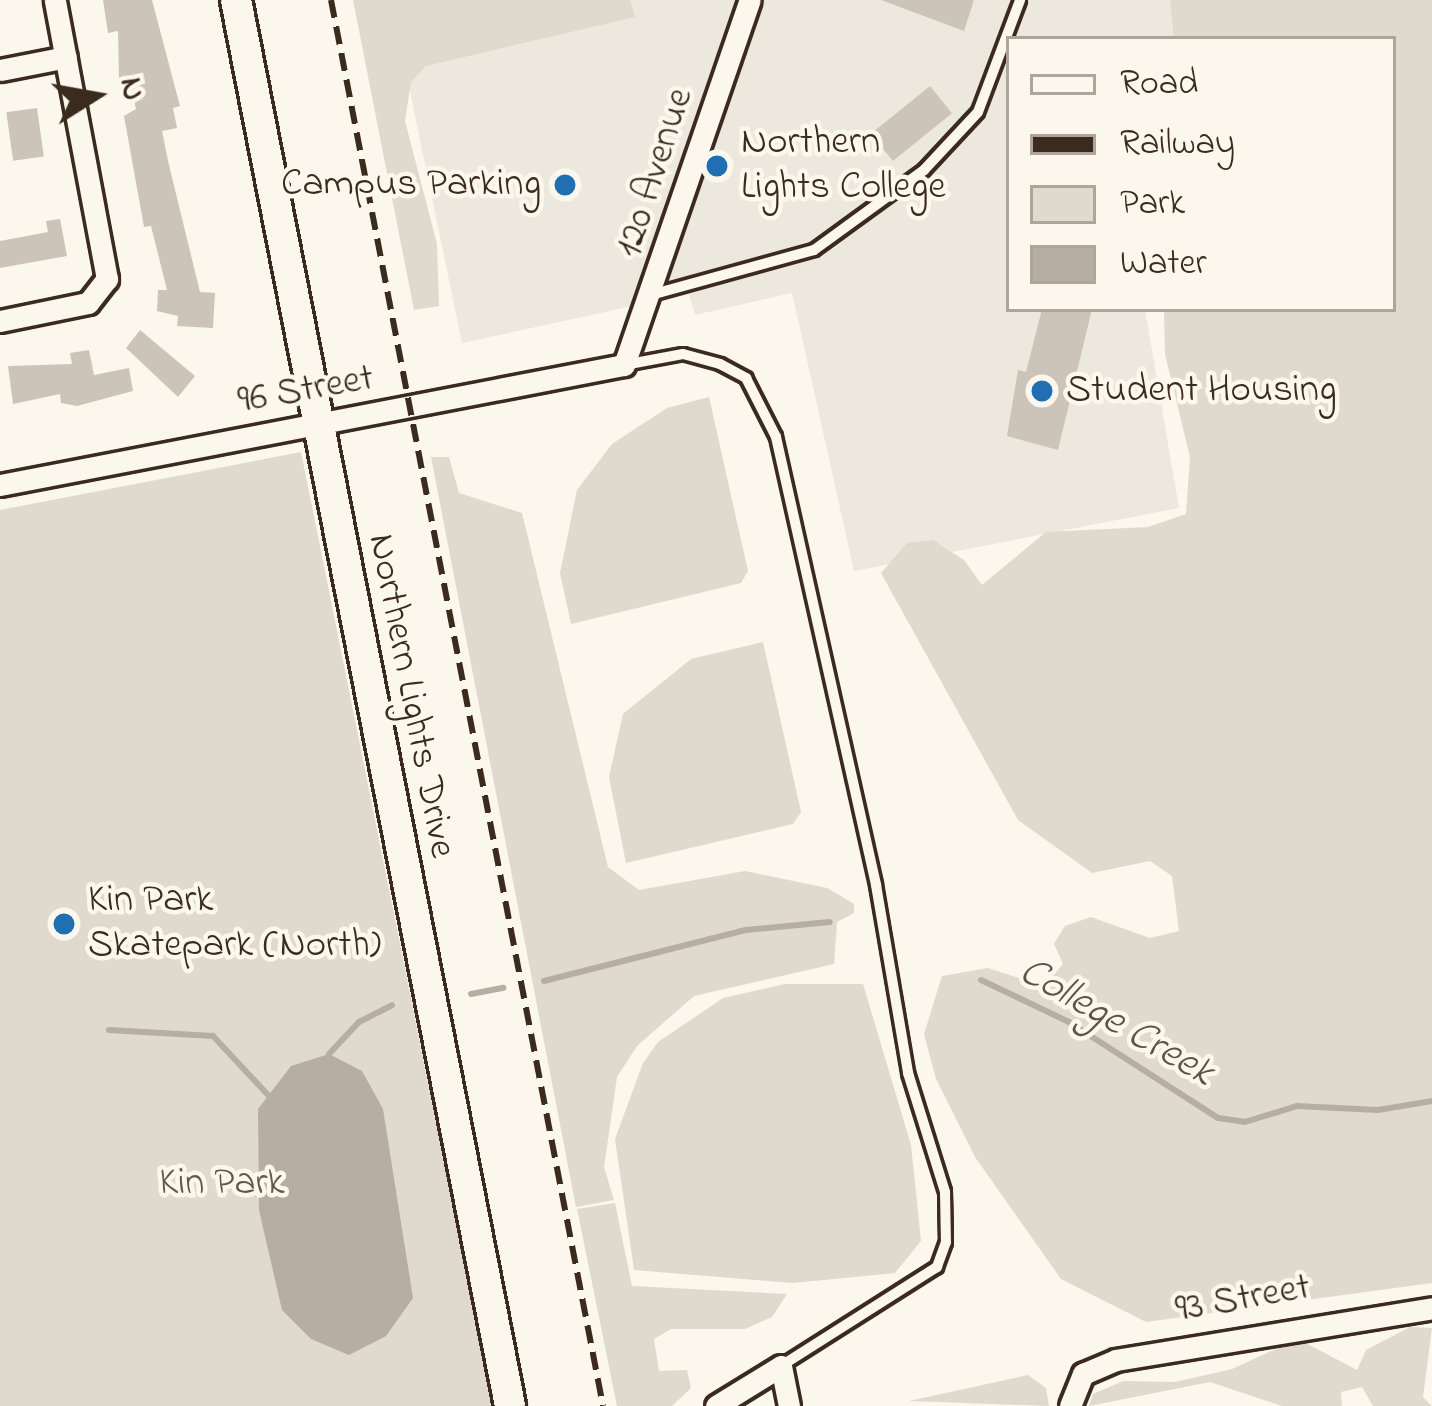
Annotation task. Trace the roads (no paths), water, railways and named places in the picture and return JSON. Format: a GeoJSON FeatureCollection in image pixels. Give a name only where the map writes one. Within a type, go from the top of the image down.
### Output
{"type":"FeatureCollection","features":[{"type":"Feature","properties":{"kind":"main road","name":"Northern Lights Drive"},"geometry":{"type":"LineString","coordinates":[[236,0],[510,1406]]}},
{"type":"Feature","properties":{"kind":"street"},"geometry":{"type":"LineString","coordinates":[[0,321],[102,295],[105,262],[55,0]]}},
{"type":"Feature","properties":{"kind":"street","name":"120 Avenue"},"geometry":{"type":"LineString","coordinates":[[624,365],[654,294],[750,0]]}},
{"type":"Feature","properties":{"kind":"street"},"geometry":{"type":"LineString","coordinates":[[0,70],[66,57]]}},
{"type":"Feature","properties":{"kind":"street","name":"96 Street"},"geometry":{"type":"LineString","coordinates":[[0,485],[624,365]]}},
{"type":"Feature","properties":{"kind":"street","name":"93 Street"},"geometry":{"type":"LineString","coordinates":[[1073,1396],[1116,1360],[1432,1308]]}},
{"type":"Feature","properties":{"kind":"street"},"geometry":{"type":"LineString","coordinates":[[716,1406],[781,1366],[789,1406]]}},
{"type":"Feature","properties":{"kind":"lane"},"geometry":{"type":"LineString","coordinates":[[1006,36],[1020,0]]}},
{"type":"Feature","properties":{"kind":"lane"},"geometry":{"type":"LineString","coordinates":[[654,294],[814,250],[924,170],[978,112],[1006,37]]}},
{"type":"Feature","properties":{"kind":"lane"},"geometry":{"type":"LineString","coordinates":[[624,365],[683,354],[720,364],[746,378],[776,436],[876,885],[908,1073],[945,1192],[946,1242],[937,1267],[781,1366]]}},
{"type":"Feature","properties":{"kind":"water"},"geometry":{"type":"Polygon","coordinates":[[[329,1054],[362,1071],[383,1109],[413,1298],[386,1336],[349,1355],[311,1339],[282,1310],[259,1210],[258,1109],[291,1066],[329,1054]]]}},
{"type":"Feature","properties":{"kind":"waterway"},"geometry":{"type":"LineString","coordinates":[[544,981],[746,930],[830,922]]}},
{"type":"Feature","properties":{"kind":"waterway","name":"College Creek"},"geometry":{"type":"LineString","coordinates":[[981,980],[1069,1022],[1218,1118],[1245,1122],[1297,1106],[1378,1110],[1432,1101]]}},
{"type":"Feature","properties":{"kind":"waterway"},"geometry":{"type":"LineString","coordinates":[[471,994],[503,988]]}},
{"type":"Feature","properties":{"kind":"waterway"},"geometry":{"type":"LineString","coordinates":[[329,1054],[359,1022],[392,1005]]}},
{"type":"Feature","properties":{"kind":"waterway"},"geometry":{"type":"LineString","coordinates":[[109,1030],[213,1036],[268,1095]]}},
{"type":"Feature","properties":{"kind":"railway"},"geometry":{"type":"LineString","coordinates":[[331,0],[603,1406]]}},
{"type":"Feature","properties":{"kind":"place","name":"Northern Lights College"},"geometry":{"type":"Point","coordinates":[717,166]}},
{"type":"Feature","properties":{"kind":"place","name":"Campus Parking"},"geometry":{"type":"Point","coordinates":[565,185]}},
{"type":"Feature","properties":{"kind":"place","name":"Student Housing"},"geometry":{"type":"Point","coordinates":[1042,391]}},
{"type":"Feature","properties":{"kind":"place","name":"Kin Park Skatepark (North)"},"geometry":{"type":"Point","coordinates":[64,924]}},
{"type":"Feature","properties":{"kind":"park label","name":"Kin Park"},"geometry":{"type":"Point","coordinates":[222,1184]}}]}
